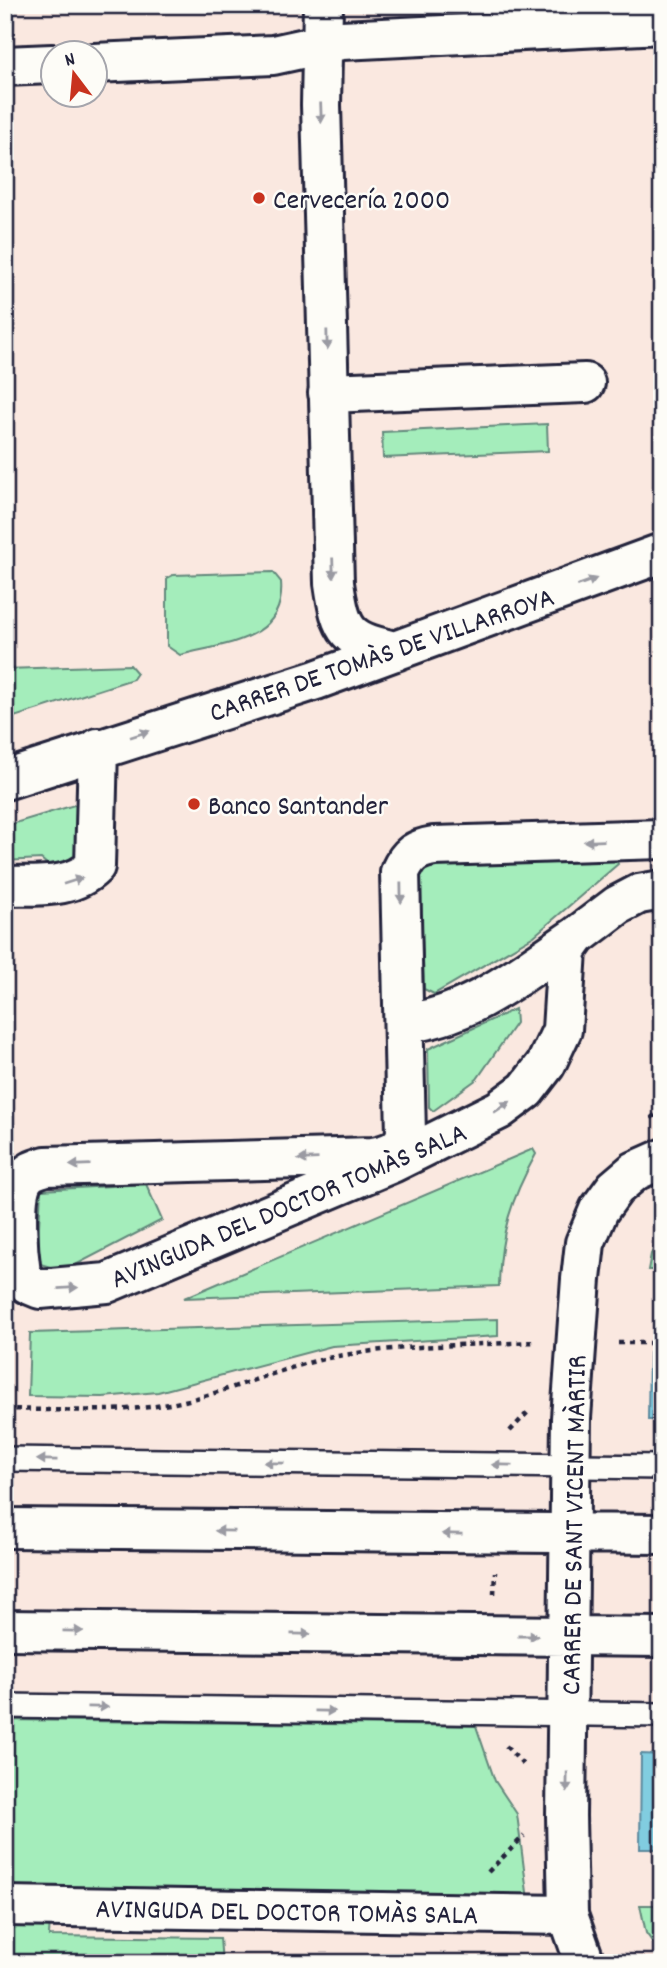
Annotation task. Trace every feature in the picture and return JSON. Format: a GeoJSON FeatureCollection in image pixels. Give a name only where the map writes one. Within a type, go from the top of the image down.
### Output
{"type":"FeatureCollection","features":[{"type":"Feature","properties":{"kind":"street"},"geometry":{"type":"LineString","coordinates":[[323,5],[321,44],[334,583],[338,616],[347,634],[368,645],[396,651]]}},
{"type":"Feature","properties":{"kind":"street"},"geometry":{"type":"LineString","coordinates":[[108,61],[273,55],[354,39],[662,24]]}},
{"type":"Feature","properties":{"kind":"street"},"geometry":{"type":"LineString","coordinates":[[5,66],[38,65]]}},
{"type":"Feature","properties":{"kind":"street"},"geometry":{"type":"LineString","coordinates":[[328,393],[585,383]]}},
{"type":"Feature","properties":{"kind":"street","name":"CARRER DE TOMÀS DE VILLARROYA"},"geometry":{"type":"LineString","coordinates":[[5,780],[316,680],[662,552]]}},
{"type":"Feature","properties":{"kind":"street"},"geometry":{"type":"LineString","coordinates":[[5,886],[60,885],[83,878],[95,866],[98,748]]}},
{"type":"Feature","properties":{"kind":"street","name":"AVINGUDA DEL DOCTOR TOMÀS SALA"},"geometry":{"type":"LineString","coordinates":[[577,936],[568,950],[562,1030],[546,1064],[526,1090],[499,1110],[392,1163],[107,1283],[40,1289],[28,1284],[21,1275],[19,1194],[23,1181],[32,1171],[46,1166],[389,1154],[402,1145],[406,1135],[400,872],[407,856],[420,849],[435,846],[662,839]]}},
{"type":"Feature","properties":{"kind":"street"},"geometry":{"type":"LineString","coordinates":[[404,1023],[432,1021],[485,997],[577,936],[618,905],[639,894],[662,890]]}},
{"type":"Feature","properties":{"kind":"street","name":"CARRER DE SANT VICENT MÀRTIR"},"geometry":{"type":"LineString","coordinates":[[585,1963],[570,1920],[570,1466],[578,1311],[585,1243],[599,1210],[615,1188],[635,1171],[662,1158]]}},
{"type":"Feature","properties":{"kind":"street"},"geometry":{"type":"LineString","coordinates":[[5,1528],[662,1534]]}},
{"type":"Feature","properties":{"kind":"street"},"geometry":{"type":"LineString","coordinates":[[5,1630],[662,1637]]}},
{"type":"Feature","properties":{"kind":"street","name":"AVINGUDA DEL DOCTOR TOMÀS SALA"},"geometry":{"type":"LineString","coordinates":[[5,1906],[570,1920]]}},
{"type":"Feature","properties":{"kind":"street"},"geometry":{"type":"LineString","coordinates":[[570,1920],[604,1963]]}},
{"type":"Feature","properties":{"kind":"lane"},"geometry":{"type":"LineString","coordinates":[[5,1460],[662,1467]]}},
{"type":"Feature","properties":{"kind":"lane"},"geometry":{"type":"LineString","coordinates":[[5,1706],[662,1715]]}},
{"type":"Feature","properties":{"kind":"path"},"geometry":{"type":"LineString","coordinates":[[5,1409],[95,1412],[139,1409],[204,1396],[313,1361],[346,1354],[534,1342]]}},
{"type":"Feature","properties":{"kind":"path"},"geometry":{"type":"LineString","coordinates":[[607,1342],[662,1343]]}},
{"type":"Feature","properties":{"kind":"path"},"geometry":{"type":"LineString","coordinates":[[494,1598],[495,1575]]}},
{"type":"Feature","properties":{"kind":"path"},"geometry":{"type":"LineString","coordinates":[[478,1877],[489,1871],[532,1828]]}},
{"type":"Feature","properties":{"kind":"path"},"geometry":{"type":"LineString","coordinates":[[8,1956],[15,1963]]}},
{"type":"Feature","properties":{"kind":"green space"},"geometry":{"type":"Polygon","coordinates":[[[547,424],[548,451],[383,458],[382,432],[547,424]]]}},
{"type":"Feature","properties":{"kind":"green space"},"geometry":{"type":"Polygon","coordinates":[[[273,572],[281,582],[280,602],[274,617],[263,628],[233,642],[180,655],[167,646],[167,578],[173,575],[273,572]]]}},
{"type":"Feature","properties":{"kind":"green space"},"geometry":{"type":"Polygon","coordinates":[[[130,665],[137,673],[133,679],[5,720],[5,669],[130,665]]]}},
{"type":"Feature","properties":{"kind":"green space"},"geometry":{"type":"Polygon","coordinates":[[[84,802],[82,858],[53,869],[41,859],[5,861],[5,826],[84,802]]]}},
{"type":"Feature","properties":{"kind":"green space"},"geometry":{"type":"Polygon","coordinates":[[[614,855],[618,864],[534,936],[434,994],[424,989],[421,873],[435,861],[614,855]]]}},
{"type":"Feature","properties":{"kind":"green space"},"geometry":{"type":"Polygon","coordinates":[[[515,1009],[516,1023],[477,1079],[433,1111],[429,1107],[428,1049],[515,1009]]]}},
{"type":"Feature","properties":{"kind":"green space"},"geometry":{"type":"Polygon","coordinates":[[[533,1149],[536,1154],[508,1217],[499,1286],[184,1298],[533,1149]]]}},
{"type":"Feature","properties":{"kind":"green space"},"geometry":{"type":"Polygon","coordinates":[[[146,1184],[162,1220],[64,1271],[37,1263],[41,1190],[146,1184]]]}},
{"type":"Feature","properties":{"kind":"green space"},"geometry":{"type":"Polygon","coordinates":[[[662,1234],[662,1270],[648,1270],[651,1254],[662,1234]]]}},
{"type":"Feature","properties":{"kind":"green space"},"geometry":{"type":"Polygon","coordinates":[[[498,1319],[498,1336],[332,1346],[158,1392],[103,1397],[28,1396],[30,1333],[498,1319]]]}},
{"type":"Feature","properties":{"kind":"green space"},"geometry":{"type":"Polygon","coordinates":[[[5,1720],[476,1726],[495,1781],[517,1814],[528,1900],[5,1892],[5,1720]]]}},
{"type":"Feature","properties":{"kind":"green space"},"geometry":{"type":"Polygon","coordinates":[[[640,1905],[662,1905],[662,1955],[646,1933],[640,1905]]]}},
{"type":"Feature","properties":{"kind":"green space"},"geometry":{"type":"Polygon","coordinates":[[[22,1919],[50,1920],[49,1936],[220,1938],[222,1963],[5,1963],[5,1935],[22,1919]]]}},
{"type":"Feature","properties":{"kind":"water"},"geometry":{"type":"Polygon","coordinates":[[[649,1353],[662,1353],[662,1420],[648,1420],[649,1353]]]}},
{"type":"Feature","properties":{"kind":"water"},"geometry":{"type":"Polygon","coordinates":[[[641,1754],[662,1755],[662,1849],[640,1849],[641,1754]]]}},
{"type":"Feature","properties":{"kind":"place","name":"Cervecería 2000"},"geometry":{"type":"Point","coordinates":[259,198]}},
{"type":"Feature","properties":{"kind":"place","name":"Banco Santander"},"geometry":{"type":"Point","coordinates":[194,804]}}]}
